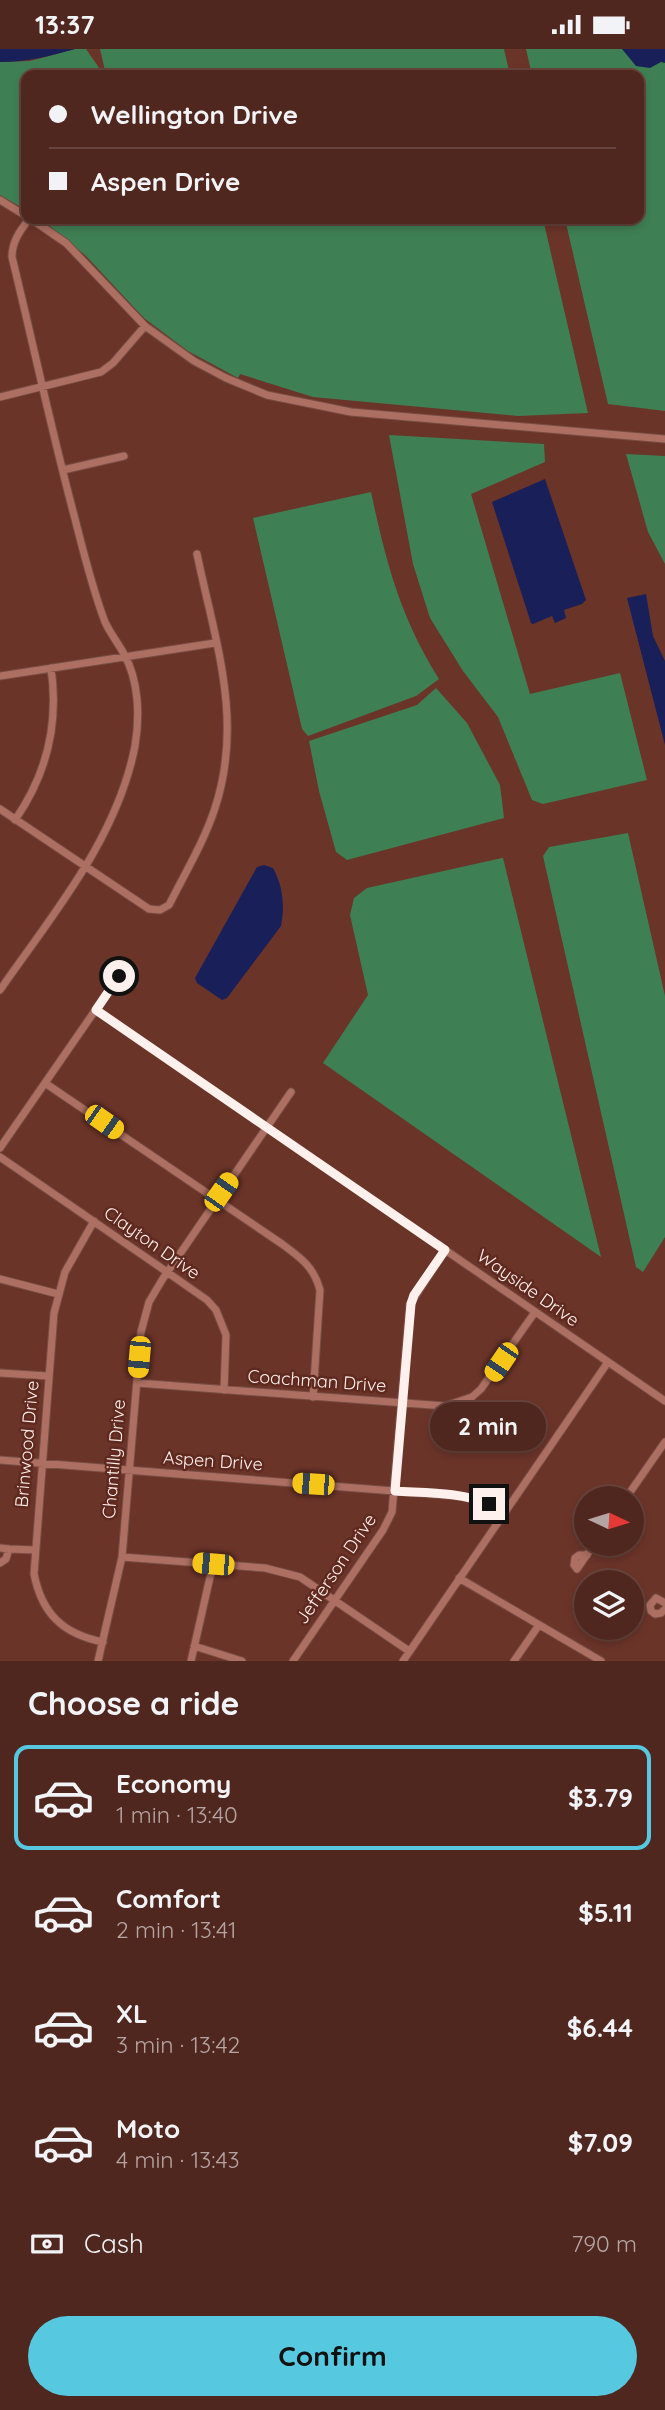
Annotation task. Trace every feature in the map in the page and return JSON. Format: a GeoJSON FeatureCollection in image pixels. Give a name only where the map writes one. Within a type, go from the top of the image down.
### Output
{"type":"FeatureCollection","features":[{"type":"Feature","properties":{"kind":"street"},"geometry":{"type":"LineString","coordinates":[[0,200],[21,213]]}},
{"type":"Feature","properties":{"kind":"street"},"geometry":{"type":"LineString","coordinates":[[0,990],[107,830],[123,792],[135,745],[138,711],[135,682],[125,655],[106,623],[63,470],[12,257],[12,247],[25,224]]}},
{"type":"Feature","properties":{"kind":"street"},"geometry":{"type":"LineString","coordinates":[[38,224],[65,243],[145,326],[194,361],[267,395],[351,412],[665,439]]}},
{"type":"Feature","properties":{"kind":"street"},"geometry":{"type":"LineString","coordinates":[[0,397],[101,372],[113,363],[145,326]]}},
{"type":"Feature","properties":{"kind":"street"},"geometry":{"type":"LineString","coordinates":[[63,470],[124,456]]}},
{"type":"Feature","properties":{"kind":"street"},"geometry":{"type":"LineString","coordinates":[[0,809],[149,909],[160,910],[169,905],[204,838],[216,805],[228,746],[228,701],[222,662],[215,643],[197,554]]}},
{"type":"Feature","properties":{"kind":"street"},"geometry":{"type":"LineString","coordinates":[[0,676],[215,643]]}},
{"type":"Feature","properties":{"kind":"street"},"geometry":{"type":"LineString","coordinates":[[15,820],[34,790],[50,744],[54,711],[51,668]]}},
{"type":"Feature","properties":{"kind":"street"},"geometry":{"type":"LineString","coordinates":[[0,1149],[119,976]]}},
{"type":"Feature","properties":{"kind":"street","name":"Wayside Drive"},"geometry":{"type":"LineString","coordinates":[[96,1010],[665,1402]]}},
{"type":"Feature","properties":{"kind":"street"},"geometry":{"type":"LineString","coordinates":[[45,1083],[306,1262],[316,1275],[320,1299],[313,1397]]}},
{"type":"Feature","properties":{"kind":"street","name":"Chantilly Drive"},"geometry":{"type":"LineString","coordinates":[[98,1661],[122,1557],[136,1383],[144,1318],[149,1302],[291,1092]]}},
{"type":"Feature","properties":{"kind":"street","name":"Clayton Drive"},"geometry":{"type":"LineString","coordinates":[[0,1157],[207,1300],[222,1319],[226,1350],[223,1390]]}},
{"type":"Feature","properties":{"kind":"street","name":"Brinwood Drive"},"geometry":{"type":"LineString","coordinates":[[93,1221],[74,1253],[58,1294],[54,1313],[34,1574],[37,1589],[53,1616],[70,1632],[103,1642]]}},
{"type":"Feature","properties":{"kind":"street","name":"Jefferson Drive"},"geometry":{"type":"LineString","coordinates":[[293,1661],[383,1530],[392,1512],[411,1304],[414,1295],[445,1250]]}},
{"type":"Feature","properties":{"kind":"street"},"geometry":{"type":"LineString","coordinates":[[0,1279],[58,1294]]}},
{"type":"Feature","properties":{"kind":"street","name":"Coachman Drive"},"geometry":{"type":"LineString","coordinates":[[136,1383],[445,1406],[472,1397],[485,1384],[535,1312]]}},
{"type":"Feature","properties":{"kind":"street"},"geometry":{"type":"LineString","coordinates":[[403,1661],[608,1362]]}},
{"type":"Feature","properties":{"kind":"street"},"geometry":{"type":"LineString","coordinates":[[0,1373],[48,1376]]}},
{"type":"Feature","properties":{"kind":"street"},"geometry":{"type":"LineString","coordinates":[[634,1486],[665,1442]]}},
{"type":"Feature","properties":{"kind":"street","name":"Aspen Drive"},"geometry":{"type":"LineString","coordinates":[[0,1460],[395,1491],[478,1500],[504,1513]]}},
{"type":"Feature","properties":{"kind":"street"},"geometry":{"type":"LineString","coordinates":[[0,1548],[34,1550]]}},
{"type":"Feature","properties":{"kind":"street"},"geometry":{"type":"LineString","coordinates":[[0,1563],[6,1559],[9,1549]]}},
{"type":"Feature","properties":{"kind":"street"},"geometry":{"type":"LineString","coordinates":[[578,1569],[586,1556]]}},
{"type":"Feature","properties":{"kind":"street"},"geometry":{"type":"LineString","coordinates":[[122,1557],[286,1572],[300,1577],[409,1651]]}},
{"type":"Feature","properties":{"kind":"street"},"geometry":{"type":"LineString","coordinates":[[191,1661],[213,1564]]}},
{"type":"Feature","properties":{"kind":"street"},"geometry":{"type":"LineString","coordinates":[[459,1578],[601,1661]]}},
{"type":"Feature","properties":{"kind":"street"},"geometry":{"type":"LineString","coordinates":[[664,1599],[652,1600],[650,1605],[651,1611],[655,1613],[661,1613],[665,1609]]}},
{"type":"Feature","properties":{"kind":"street"},"geometry":{"type":"LineString","coordinates":[[514,1661],[539,1625]]}},
{"type":"Feature","properties":{"kind":"street"},"geometry":{"type":"LineString","coordinates":[[194,1646],[242,1661]]}},
{"type":"Feature","properties":{"kind":"green space"},"geometry":{"type":"Polygon","coordinates":[[[75,49],[86,49],[101,70],[21,70],[21,207],[0,195],[0,62],[30,61],[75,49]]]}},
{"type":"Feature","properties":{"kind":"green space"},"geometry":{"type":"Polygon","coordinates":[[[100,49],[504,49],[509,70],[105,70],[100,49]]]}},
{"type":"Feature","properties":{"kind":"green space"},"geometry":{"type":"Polygon","coordinates":[[[526,49],[665,49],[665,411],[608,404],[566,224],[644,224],[644,70],[531,70],[526,49]]]}},
{"type":"Feature","properties":{"kind":"green space"},"geometry":{"type":"Polygon","coordinates":[[[47,224],[544,224],[588,413],[518,416],[313,397],[240,374],[238,378],[188,351],[144,318],[86,256],[47,224]]]}},
{"type":"Feature","properties":{"kind":"green space"},"geometry":{"type":"Polygon","coordinates":[[[389,435],[544,444],[545,462],[471,494],[530,694],[620,673],[647,780],[543,804],[532,800],[498,717],[463,671],[430,618],[413,564],[389,435]]]}},
{"type":"Feature","properties":{"kind":"green space"},"geometry":{"type":"Polygon","coordinates":[[[626,454],[665,456],[665,564],[648,532],[626,454]]]}},
{"type":"Feature","properties":{"kind":"green space"},"geometry":{"type":"Polygon","coordinates":[[[371,492],[382,542],[404,611],[439,679],[416,696],[308,736],[302,729],[253,518],[371,492]]]}},
{"type":"Feature","properties":{"kind":"green space"},"geometry":{"type":"Polygon","coordinates":[[[436,688],[467,723],[500,785],[504,818],[347,860],[336,852],[319,791],[309,741],[417,705],[436,688]]]}},
{"type":"Feature","properties":{"kind":"green space"},"geometry":{"type":"Polygon","coordinates":[[[628,833],[665,996],[665,1237],[643,1272],[636,1267],[543,856],[549,847],[628,833]]]}},
{"type":"Feature","properties":{"kind":"green space"},"geometry":{"type":"Polygon","coordinates":[[[503,858],[601,1257],[323,1063],[368,995],[350,915],[354,898],[367,888],[503,858]]]}},
{"type":"Feature","properties":{"kind":"shaded area"},"geometry":{"type":"Polygon","coordinates":[[[0,49],[75,49],[29,60],[0,62],[0,49]]]}},
{"type":"Feature","properties":{"kind":"shaded area"},"geometry":{"type":"Polygon","coordinates":[[[622,49],[665,49],[665,63],[661,62],[650,68],[636,66],[622,49]]]}},
{"type":"Feature","properties":{"kind":"shaded area"},"geometry":{"type":"Polygon","coordinates":[[[545,479],[586,600],[564,610],[566,618],[555,623],[552,616],[533,624],[492,502],[545,479]]]}},
{"type":"Feature","properties":{"kind":"shaded area"},"geometry":{"type":"Polygon","coordinates":[[[646,594],[653,636],[665,661],[665,745],[627,598],[646,594]]]}},
{"type":"Feature","properties":{"kind":"shaded area"},"geometry":{"type":"Polygon","coordinates":[[[264,865],[273,868],[281,889],[281,926],[227,998],[222,1000],[197,983],[195,978],[257,867],[264,865]]]}},
{"type":"Feature","properties":{"kind":"route"},"geometry":{"type":"LineString","coordinates":[[119,976],[96,1010],[445,1250],[414,1295],[411,1304],[395,1491],[458,1496],[489,1504]]}}]}
